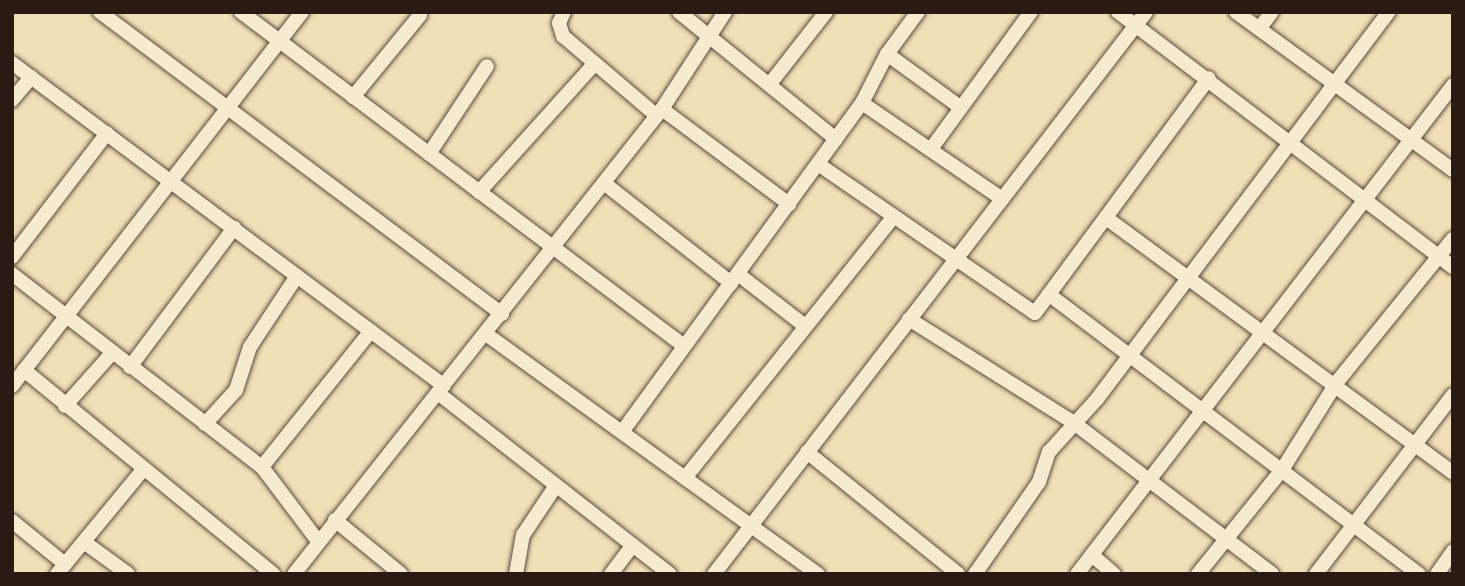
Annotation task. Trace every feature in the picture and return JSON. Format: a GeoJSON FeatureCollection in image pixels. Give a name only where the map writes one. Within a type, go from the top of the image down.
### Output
{"type":"FeatureCollection","features":[{"type":"Feature","properties":{"kind":"street"},"geometry":{"type":"LineString","coordinates":[[100,12],[502,314]]}},
{"type":"Feature","properties":{"kind":"street"},"geometry":{"type":"LineString","coordinates":[[273,574],[142,471],[65,406],[17,376],[302,12]]}},
{"type":"Feature","properties":{"kind":"street"},"geometry":{"type":"LineString","coordinates":[[680,12],[836,139]]}},
{"type":"Feature","properties":{"kind":"street"},"geometry":{"type":"LineString","coordinates":[[294,574],[660,112],[708,34],[725,12]]}},
{"type":"Feature","properties":{"kind":"street"},"geometry":{"type":"LineString","coordinates":[[769,85],[826,12]]}},
{"type":"Feature","properties":{"kind":"street"},"geometry":{"type":"LineString","coordinates":[[622,432],[862,103],[887,54],[918,12]]}},
{"type":"Feature","properties":{"kind":"street"},"geometry":{"type":"LineString","coordinates":[[931,149],[1031,12]]}},
{"type":"Feature","properties":{"kind":"street"},"geometry":{"type":"LineString","coordinates":[[1118,12],[1209,78],[1453,267]]}},
{"type":"Feature","properties":{"kind":"street"},"geometry":{"type":"LineString","coordinates":[[714,574],[1146,12]]}},
{"type":"Feature","properties":{"kind":"street"},"geometry":{"type":"LineString","coordinates":[[1236,12],[1453,170]]}},
{"type":"Feature","properties":{"kind":"street"},"geometry":{"type":"LineString","coordinates":[[1259,29],[1272,12]]}},
{"type":"Feature","properties":{"kind":"street"},"geometry":{"type":"LineString","coordinates":[[975,574],[1074,423],[1132,353],[1288,140],[1390,12]]}},
{"type":"Feature","properties":{"kind":"street"},"geometry":{"type":"LineString","coordinates":[[244,13],[684,346]]}},
{"type":"Feature","properties":{"kind":"street"},"geometry":{"type":"LineString","coordinates":[[560,14],[563,36],[595,63],[789,204]]}},
{"type":"Feature","properties":{"kind":"street"},"geometry":{"type":"LineString","coordinates":[[353,97],[420,15]]}},
{"type":"Feature","properties":{"kind":"street"},"geometry":{"type":"LineString","coordinates":[[887,54],[960,107]]}},
{"type":"Feature","properties":{"kind":"street"},"geometry":{"type":"LineString","coordinates":[[12,63],[371,331],[555,486],[670,574]]}},
{"type":"Feature","properties":{"kind":"street"},"geometry":{"type":"LineString","coordinates":[[480,192],[595,63]]}},
{"type":"Feature","properties":{"kind":"street"},"geometry":{"type":"LineString","coordinates":[[429,154],[487,66]]}},
{"type":"Feature","properties":{"kind":"street"},"geometry":{"type":"LineString","coordinates":[[12,100],[31,76]]}},
{"type":"Feature","properties":{"kind":"street"},"geometry":{"type":"LineString","coordinates":[[818,164],[1026,312],[1042,310],[1209,78]]}},
{"type":"Feature","properties":{"kind":"street"},"geometry":{"type":"LineString","coordinates":[[1077,574],[1154,481],[1453,85]]}},
{"type":"Feature","properties":{"kind":"street"},"geometry":{"type":"LineString","coordinates":[[862,103],[1002,199]]}},
{"type":"Feature","properties":{"kind":"street"},"geometry":{"type":"LineString","coordinates":[[12,257],[107,134]]}},
{"type":"Feature","properties":{"kind":"street"},"geometry":{"type":"LineString","coordinates":[[604,183],[734,279],[805,326]]}},
{"type":"Feature","properties":{"kind":"street"},"geometry":{"type":"LineString","coordinates":[[685,478],[894,217]]}},
{"type":"Feature","properties":{"kind":"street"},"geometry":{"type":"LineString","coordinates":[[1109,220],[1337,382],[1453,473]]}},
{"type":"Feature","properties":{"kind":"street"},"geometry":{"type":"LineString","coordinates":[[130,367],[234,228]]}},
{"type":"Feature","properties":{"kind":"street"},"geometry":{"type":"LineString","coordinates":[[1198,574],[1282,470],[1337,382],[1453,239]]}},
{"type":"Feature","properties":{"kind":"street"},"geometry":{"type":"LineString","coordinates":[[12,274],[65,318],[261,467],[318,541]]}},
{"type":"Feature","properties":{"kind":"street"},"geometry":{"type":"LineString","coordinates":[[205,424],[236,390],[250,347],[297,275]]}},
{"type":"Feature","properties":{"kind":"street"},"geometry":{"type":"LineString","coordinates":[[1051,296],[1207,408],[1282,470],[1419,574]]}},
{"type":"Feature","properties":{"kind":"street"},"geometry":{"type":"LineString","coordinates":[[909,319],[1074,423],[1154,481],[1272,574]]}},
{"type":"Feature","properties":{"kind":"street"},"geometry":{"type":"LineString","coordinates":[[261,467],[371,331]]}},
{"type":"Feature","properties":{"kind":"street"},"geometry":{"type":"LineString","coordinates":[[486,334],[818,574]]}},
{"type":"Feature","properties":{"kind":"street"},"geometry":{"type":"LineString","coordinates":[[65,406],[111,353]]}},
{"type":"Feature","properties":{"kind":"street"},"geometry":{"type":"LineString","coordinates":[[1316,574],[1355,527],[1453,395]]}},
{"type":"Feature","properties":{"kind":"street"},"geometry":{"type":"LineString","coordinates":[[807,452],[958,574]]}},
{"type":"Feature","properties":{"kind":"street"},"geometry":{"type":"LineString","coordinates":[[12,521],[61,569],[142,471]]}},
{"type":"Feature","properties":{"kind":"street"},"geometry":{"type":"LineString","coordinates":[[516,574],[523,535],[555,486]]}},
{"type":"Feature","properties":{"kind":"street"},"geometry":{"type":"LineString","coordinates":[[335,520],[401,574]]}},
{"type":"Feature","properties":{"kind":"street"},"geometry":{"type":"LineString","coordinates":[[84,542],[128,574]]}},
{"type":"Feature","properties":{"kind":"street"},"geometry":{"type":"LineString","coordinates":[[611,574],[633,545]]}},
{"type":"Feature","properties":{"kind":"street"},"geometry":{"type":"LineString","coordinates":[[1437,574],[1453,551]]}},
{"type":"Feature","properties":{"kind":"street"},"geometry":{"type":"LineString","coordinates":[[1092,555],[1114,574]]}}]}
